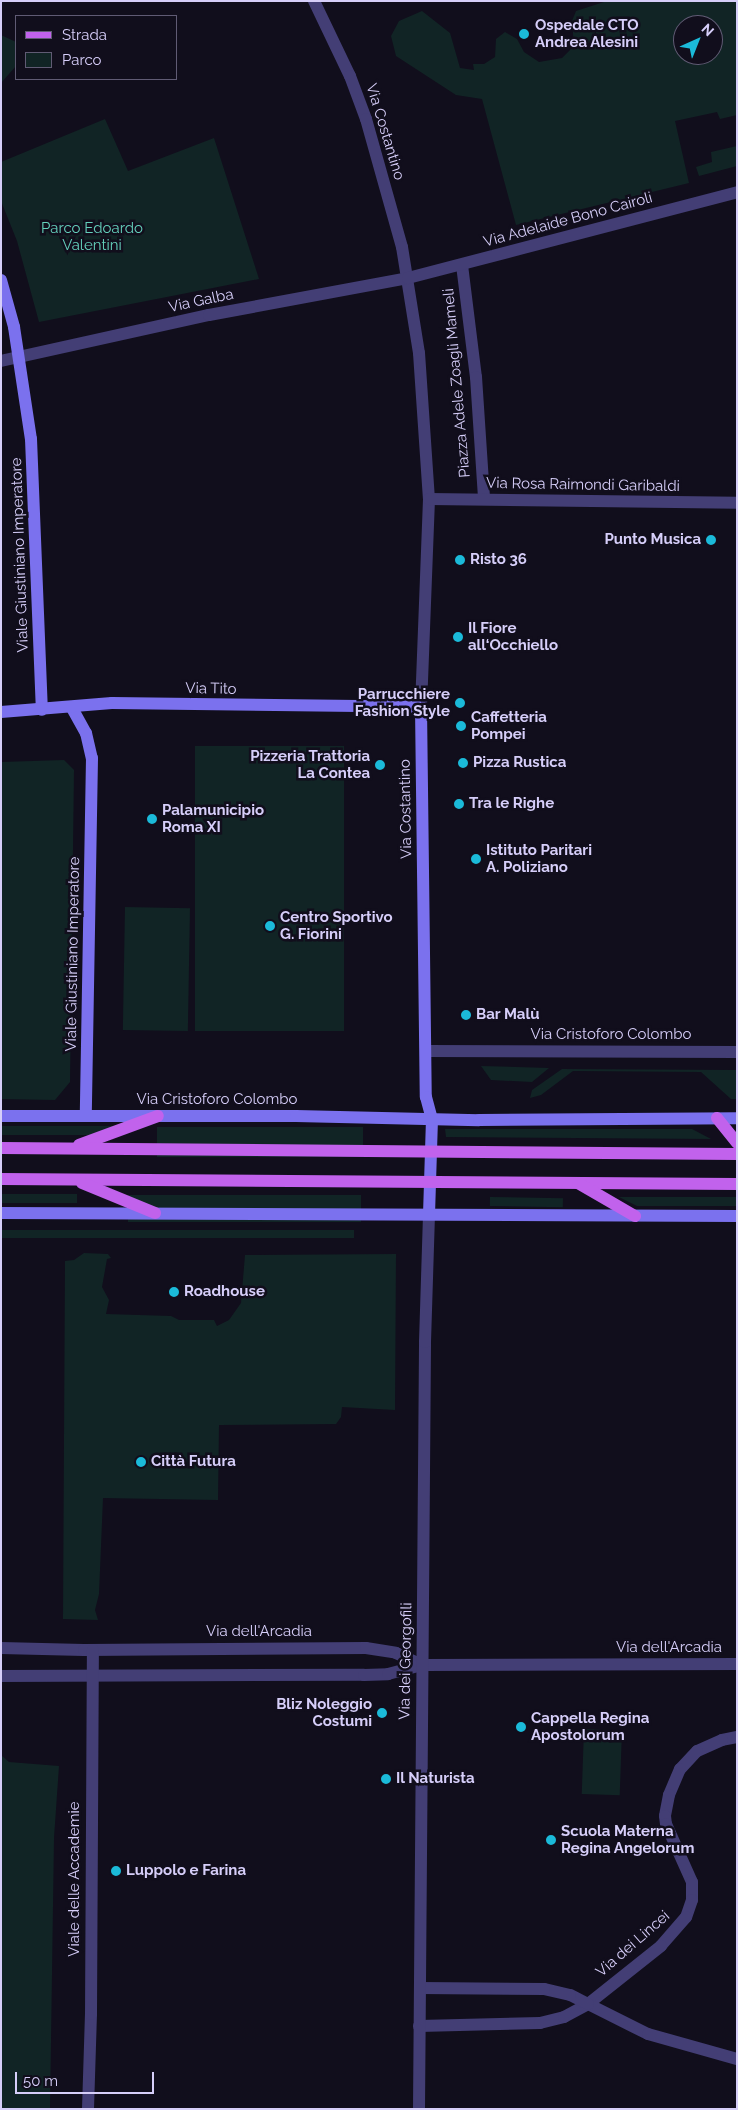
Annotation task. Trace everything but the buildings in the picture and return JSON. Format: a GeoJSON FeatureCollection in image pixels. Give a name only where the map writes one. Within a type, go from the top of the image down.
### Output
{"type":"FeatureCollection","features":[{"type":"Feature","properties":{"kind":"main road"},"geometry":{"type":"LineString","coordinates":[[68,1149],[158,1116]]}},
{"type":"Feature","properties":{"kind":"main road"},"geometry":{"type":"LineString","coordinates":[[717,1118],[737,1142]]}},
{"type":"Feature","properties":{"kind":"main road"},"geometry":{"type":"LineString","coordinates":[[1,1148],[737,1154]]}},
{"type":"Feature","properties":{"kind":"main road"},"geometry":{"type":"LineString","coordinates":[[1,1179],[737,1184]]}},
{"type":"Feature","properties":{"kind":"main road"},"geometry":{"type":"LineString","coordinates":[[75,1180],[155,1213]]}},
{"type":"Feature","properties":{"kind":"main road"},"geometry":{"type":"LineString","coordinates":[[578,1182],[635,1216]]}},
{"type":"Feature","properties":{"kind":"street","name":"Via Costantino"},"geometry":{"type":"LineString","coordinates":[[314,1],[357,93],[390,200],[408,278]]}},
{"type":"Feature","properties":{"kind":"street","name":"Via Adelaide Bono Cairoli"},"geometry":{"type":"LineString","coordinates":[[408,278],[737,192]]}},
{"type":"Feature","properties":{"kind":"street","name":"Piazza Adele Zoagli Mameli"},"geometry":{"type":"LineString","coordinates":[[462,265],[476,377],[484,499]]}},
{"type":"Feature","properties":{"kind":"street","name":"Via Galba"},"geometry":{"type":"LineString","coordinates":[[1,361],[209,316],[408,278]]}},
{"type":"Feature","properties":{"kind":"street"},"geometry":{"type":"LineString","coordinates":[[408,278],[419,353],[429,499]]}},
{"type":"Feature","properties":{"kind":"street","name":"Viale Giustiniano Imperatore"},"geometry":{"type":"LineString","coordinates":[[1,280],[19,357],[31,439],[42,710]]}},
{"type":"Feature","properties":{"kind":"street","name":"Via Costantino"},"geometry":{"type":"LineString","coordinates":[[429,499],[421,707],[426,1097],[432,1119]]}},
{"type":"Feature","properties":{"kind":"street","name":"Via Rosa Raimondi Garibaldi"},"geometry":{"type":"LineString","coordinates":[[429,499],[737,503]]}},
{"type":"Feature","properties":{"kind":"street","name":"Via Tito"},"geometry":{"type":"LineString","coordinates":[[1,712],[72,708],[112,703],[421,707]]}},
{"type":"Feature","properties":{"kind":"street","name":"Viale Giustiniano Imperatore"},"geometry":{"type":"LineString","coordinates":[[72,708],[86,732],[92,758],[86,1116]]}},
{"type":"Feature","properties":{"kind":"street","name":"Via Cristoforo Colombo"},"geometry":{"type":"LineString","coordinates":[[426,1051],[737,1052]]}},
{"type":"Feature","properties":{"kind":"street","name":"Via Cristoforo Colombo"},"geometry":{"type":"LineString","coordinates":[[1,1116],[432,1119],[737,1118]]}},
{"type":"Feature","properties":{"kind":"street"},"geometry":{"type":"LineString","coordinates":[[429,1213],[432,1119]]}},
{"type":"Feature","properties":{"kind":"street"},"geometry":{"type":"LineString","coordinates":[[1,1213],[390,1216],[429,1213],[737,1216]]}},
{"type":"Feature","properties":{"kind":"street","name":"Via dei Georgofili"},"geometry":{"type":"LineString","coordinates":[[419,2109],[425,1342],[429,1213]]}},
{"type":"Feature","properties":{"kind":"street","name":"Via dell'Arcadia"},"geometry":{"type":"LineString","coordinates":[[1,1648],[93,1650],[366,1648],[396,1653],[422,1665]]}},
{"type":"Feature","properties":{"kind":"street","name":"Viale delle Accademie"},"geometry":{"type":"LineString","coordinates":[[88,2109],[91,2014],[93,1650]]}},
{"type":"Feature","properties":{"kind":"street","name":"Via dell'Arcadia"},"geometry":{"type":"LineString","coordinates":[[1,1676],[364,1675],[388,1674],[422,1665],[737,1664]]}},
{"type":"Feature","properties":{"kind":"street","name":"Via dei Lincei"},"geometry":{"type":"LineString","coordinates":[[419,2026],[540,2023],[564,2017],[588,2004],[661,1946],[686,1917],[690,1908],[693,1890],[688,1868],[672,1841],[666,1824],[666,1808],[669,1795],[680,1769],[697,1751],[722,1740],[737,1737]]}},
{"type":"Feature","properties":{"kind":"street"},"geometry":{"type":"LineString","coordinates":[[420,1988],[536,1988],[561,1992],[654,2036],[737,2059]]}},
{"type":"Feature","properties":{"kind":"green space"},"geometry":{"type":"Polygon","coordinates":[[[607,1],[737,1],[737,115],[720,119],[717,112],[675,121],[689,183],[516,225],[482,99],[456,95],[396,56],[391,36],[399,21],[422,11],[450,33],[460,68],[474,70],[473,64],[484,64],[495,57],[496,39],[505,32],[517,39],[524,52],[539,62],[562,58],[574,46],[572,21],[576,11],[607,1]]]}},
{"type":"Feature","properties":{"kind":"green space"},"geometry":{"type":"Polygon","coordinates":[[[1,35],[15,42],[15,67],[1,83],[1,35]]]}},
{"type":"Feature","properties":{"kind":"green space","name":"Parco Edoardo Valentini"},"geometry":{"type":"Polygon","coordinates":[[[105,119],[128,171],[214,138],[259,279],[39,322],[17,241],[1,201],[1,162],[105,119]]]}},
{"type":"Feature","properties":{"kind":"green space"},"geometry":{"type":"Polygon","coordinates":[[[737,146],[737,166],[699,176],[696,167],[712,162],[711,152],[737,146]]]}},
{"type":"Feature","properties":{"kind":"green space","name":"Centro Sportivo G. Fiorini"},"geometry":{"type":"Polygon","coordinates":[[[195,746],[344,746],[344,1031],[195,1031],[195,746]]]}},
{"type":"Feature","properties":{"kind":"green space"},"geometry":{"type":"Polygon","coordinates":[[[64,760],[74,770],[70,1082],[55,1100],[1,1099],[1,762],[64,760]]]}},
{"type":"Feature","properties":{"kind":"green space"},"geometry":{"type":"Polygon","coordinates":[[[125,907],[190,908],[188,1031],[123,1030],[125,907]]]}},
{"type":"Feature","properties":{"kind":"green space"},"geometry":{"type":"Polygon","coordinates":[[[481,1066],[549,1068],[532,1082],[491,1080],[481,1066]]]}},
{"type":"Feature","properties":{"kind":"green space"},"geometry":{"type":"Polygon","coordinates":[[[562,1069],[737,1070],[737,1099],[731,1099],[701,1072],[573,1071],[541,1095],[530,1098],[532,1090],[562,1069]]]}},
{"type":"Feature","properties":{"kind":"green space"},"geometry":{"type":"Polygon","coordinates":[[[1,1126],[121,1126],[90,1135],[1,1135],[1,1126]]]}},
{"type":"Feature","properties":{"kind":"green space"},"geometry":{"type":"Polygon","coordinates":[[[157,1127],[363,1127],[363,1157],[157,1157],[157,1127]]]}},
{"type":"Feature","properties":{"kind":"green space"},"geometry":{"type":"Polygon","coordinates":[[[445,1129],[692,1129],[711,1139],[446,1137],[445,1129]]]}},
{"type":"Feature","properties":{"kind":"green space"},"geometry":{"type":"Polygon","coordinates":[[[1,1194],[77,1194],[77,1203],[1,1203],[1,1194]]]}},
{"type":"Feature","properties":{"kind":"green space"},"geometry":{"type":"Polygon","coordinates":[[[128,1195],[361,1195],[361,1222],[128,1222],[128,1195]]]}},
{"type":"Feature","properties":{"kind":"green space"},"geometry":{"type":"Polygon","coordinates":[[[490,1197],[563,1198],[563,1207],[490,1206],[490,1197]]]}},
{"type":"Feature","properties":{"kind":"green space"},"geometry":{"type":"Polygon","coordinates":[[[619,1197],[737,1197],[737,1206],[637,1206],[619,1197]]]}},
{"type":"Feature","properties":{"kind":"green space"},"geometry":{"type":"Polygon","coordinates":[[[1,1230],[354,1230],[354,1238],[1,1238],[1,1230]]]}},
{"type":"Feature","properties":{"kind":"green space","name":"Città Futura"},"geometry":{"type":"Polygon","coordinates":[[[84,1253],[108,1254],[111,1258],[107,1259],[102,1287],[109,1300],[106,1314],[171,1316],[179,1320],[214,1320],[217,1326],[229,1320],[241,1303],[245,1255],[396,1254],[395,1410],[342,1407],[341,1417],[336,1424],[219,1425],[218,1500],[103,1498],[99,1594],[95,1610],[98,1620],[63,1619],[65,1261],[74,1260],[84,1253]]]}},
{"type":"Feature","properties":{"kind":"green space"},"geometry":{"type":"Polygon","coordinates":[[[584,1729],[622,1730],[620,1795],[582,1794],[584,1729]]]}},
{"type":"Feature","properties":{"kind":"green space"},"geometry":{"type":"Polygon","coordinates":[[[1,1755],[9,1762],[59,1766],[54,1838],[50,2109],[1,2109],[1,1755]]]}},
{"type":"Feature","properties":{"kind":"place","name":"Ospedale CTO Andrea Alesini"},"geometry":{"type":"Point","coordinates":[524,34]}},
{"type":"Feature","properties":{"kind":"place","name":"Punto Musica"},"geometry":{"type":"Point","coordinates":[711,540]}},
{"type":"Feature","properties":{"kind":"place","name":"Risto 36"},"geometry":{"type":"Point","coordinates":[460,560]}},
{"type":"Feature","properties":{"kind":"place","name":"Il Fiore all‘Occhiello"},"geometry":{"type":"Point","coordinates":[458,637]}},
{"type":"Feature","properties":{"kind":"place","name":"Parrucchiere Fashion Style"},"geometry":{"type":"Point","coordinates":[460,703]}},
{"type":"Feature","properties":{"kind":"place","name":"Caffetteria Pompei"},"geometry":{"type":"Point","coordinates":[461,726]}},
{"type":"Feature","properties":{"kind":"place","name":"Pizza Rustica"},"geometry":{"type":"Point","coordinates":[463,763]}},
{"type":"Feature","properties":{"kind":"place","name":"Pizzeria Trattoria La Contea"},"geometry":{"type":"Point","coordinates":[380,765]}},
{"type":"Feature","properties":{"kind":"place","name":"Tra le Righe"},"geometry":{"type":"Point","coordinates":[459,804]}},
{"type":"Feature","properties":{"kind":"place","name":"Palamunicipio Roma XI"},"geometry":{"type":"Point","coordinates":[152,819]}},
{"type":"Feature","properties":{"kind":"place","name":"Istituto Paritari A. Poliziano"},"geometry":{"type":"Point","coordinates":[476,859]}},
{"type":"Feature","properties":{"kind":"place","name":"Centro Sportivo G. Fiorini"},"geometry":{"type":"Point","coordinates":[270,926]}},
{"type":"Feature","properties":{"kind":"place","name":"Bar Malù"},"geometry":{"type":"Point","coordinates":[466,1015]}},
{"type":"Feature","properties":{"kind":"place","name":"Roadhouse"},"geometry":{"type":"Point","coordinates":[174,1292]}},
{"type":"Feature","properties":{"kind":"place","name":"Città Futura"},"geometry":{"type":"Point","coordinates":[141,1462]}},
{"type":"Feature","properties":{"kind":"place","name":"Bliz Noleggio Costumi"},"geometry":{"type":"Point","coordinates":[382,1713]}},
{"type":"Feature","properties":{"kind":"place","name":"Cappella Regina Apostolorum"},"geometry":{"type":"Point","coordinates":[521,1727]}},
{"type":"Feature","properties":{"kind":"place","name":"Il Naturista"},"geometry":{"type":"Point","coordinates":[386,1779]}},
{"type":"Feature","properties":{"kind":"place","name":"Scuola Materna Regina Angelorum"},"geometry":{"type":"Point","coordinates":[551,1840]}},
{"type":"Feature","properties":{"kind":"place","name":"Luppolo e Farina"},"geometry":{"type":"Point","coordinates":[116,1871]}}]}
